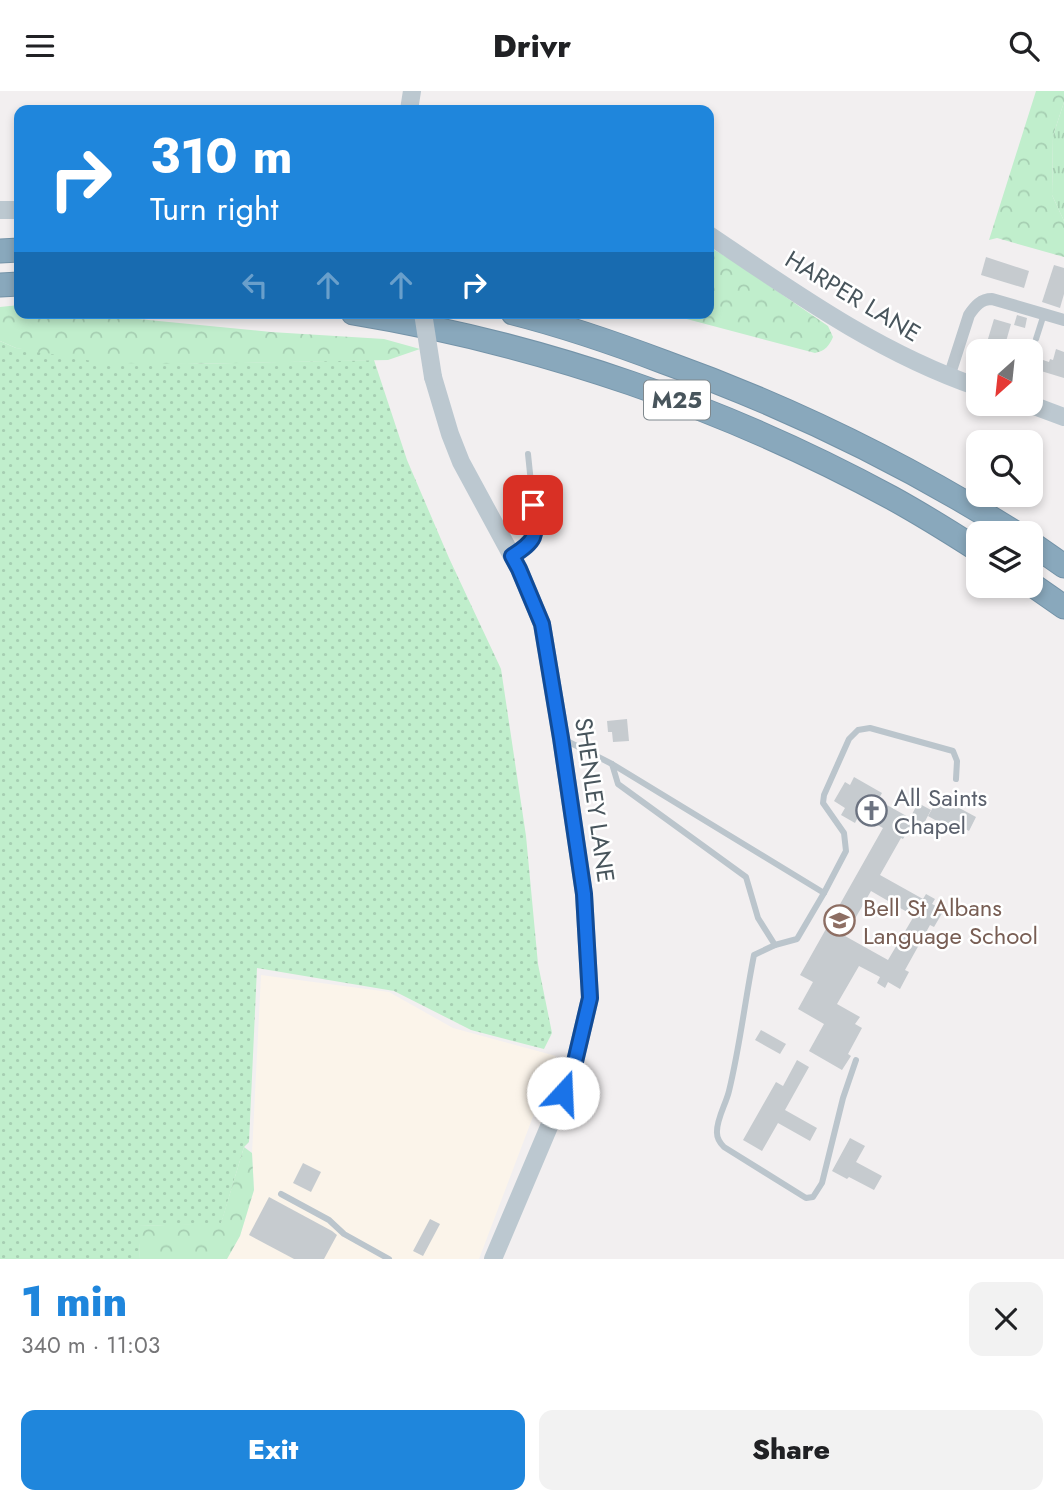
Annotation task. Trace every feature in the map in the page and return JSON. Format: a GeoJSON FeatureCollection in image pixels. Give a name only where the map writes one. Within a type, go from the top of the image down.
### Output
{"type":"FeatureCollection","features":[{"type":"Feature","properties":{"kind":"highway","name":"M25"},"geometry":{"type":"LineString","coordinates":[[390,319],[525,351],[617,378],[703,409],[785,445],[892,498],[966,543]]}},
{"type":"Feature","properties":{"kind":"highway","name":"M25"},"geometry":{"type":"LineString","coordinates":[[534,319],[596,337],[765,401],[897,465],[997,521]]}},
{"type":"Feature","properties":{"kind":"highway"},"geometry":{"type":"LineString","coordinates":[[1043,551],[1064,566]]}},
{"type":"Feature","properties":{"kind":"highway"},"geometry":{"type":"LineString","coordinates":[[1043,592],[1064,607]]}},
{"type":"Feature","properties":{"kind":"main road","name":"HARPER LANE"},"geometry":{"type":"LineString","coordinates":[[714,238],[849,327],[889,349],[966,383]]}},
{"type":"Feature","properties":{"kind":"main road","name":"SHENLEY LANE"},"geometry":{"type":"LineString","coordinates":[[424,319],[433,377],[450,434],[461,462],[519,569],[542,624],[584,894],[590,998],[573,1070],[493,1259]]}},
{"type":"Feature","properties":{"kind":"main road"},"geometry":{"type":"LineString","coordinates":[[1043,409],[1064,417]]}},
{"type":"Feature","properties":{"kind":"street"},"geometry":{"type":"LineString","coordinates":[[949,377],[969,315],[985,299],[1064,320]]}},
{"type":"Feature","properties":{"kind":"lane"},"geometry":{"type":"LineString","coordinates":[[1037,339],[1044,314]]}},
{"type":"Feature","properties":{"kind":"lane"},"geometry":{"type":"LineString","coordinates":[[512,556],[529,545],[536,530],[528,454]]}},
{"type":"Feature","properties":{"kind":"lane"},"geometry":{"type":"LineString","coordinates":[[856,1060],[843,1098],[822,1183],[813,1197],[806,1198],[735,1154],[719,1141],[716,1135],[717,1127],[728,1095],[754,955],[797,939],[846,851],[844,833],[823,803],[849,739],[858,730],[870,728],[953,751],[957,761],[956,779]]}},
{"type":"Feature","properties":{"kind":"lane"},"geometry":{"type":"LineString","coordinates":[[561,738],[612,764],[824,893]]}},
{"type":"Feature","properties":{"kind":"lane"},"geometry":{"type":"LineString","coordinates":[[612,764],[618,784],[746,877],[758,918],[775,945]]}},
{"type":"Feature","properties":{"kind":"lane"},"geometry":{"type":"LineString","coordinates":[[281,1194],[329,1220],[344,1234],[388,1259]]}},
{"type":"Feature","properties":{"kind":"shaded area"},"geometry":{"type":"Polygon","coordinates":[[[261,975],[389,992],[453,1028],[556,1056],[479,1259],[227,1259],[240,1236],[254,1190],[252,1153],[261,975]]]}},
{"type":"Feature","properties":{"kind":"green space"},"geometry":{"type":"Polygon","coordinates":[[[1036,91],[1064,91],[1064,102],[1053,136],[1052,195],[1064,221],[1064,257],[997,238],[989,240],[1036,91]]]}},
{"type":"Feature","properties":{"kind":"green space"},"geometry":{"type":"Polygon","coordinates":[[[1064,102],[1064,221],[1052,195],[1053,136],[1064,102]]]}},
{"type":"Feature","properties":{"kind":"green space"},"geometry":{"type":"Polygon","coordinates":[[[714,250],[828,326],[833,337],[828,345],[815,353],[687,319],[714,319],[714,250]]]}},
{"type":"Feature","properties":{"kind":"green space"},"geometry":{"type":"Polygon","coordinates":[[[14,306],[14,319],[138,319],[271,332],[384,339],[420,349],[388,360],[104,363],[16,348],[0,341],[0,307],[14,306]]]}},
{"type":"Feature","properties":{"kind":"green space"},"geometry":{"type":"Polygon","coordinates":[[[0,341],[16,348],[187,364],[374,360],[407,460],[501,669],[526,836],[538,964],[552,1033],[544,1049],[471,1030],[394,991],[257,968],[249,1142],[244,1147],[221,1224],[139,1226],[140,1259],[0,1259],[0,341]]]}},
{"type":"Feature","properties":{"kind":"green space"},"geometry":{"type":"Polygon","coordinates":[[[244,1147],[252,1153],[254,1190],[240,1236],[227,1259],[140,1259],[138,1226],[221,1223],[244,1147]]]}},
{"type":"Feature","properties":{"kind":"building"},"geometry":{"type":"Polygon","coordinates":[[[986,257],[1029,271],[1024,288],[981,275],[986,257]]]}},
{"type":"Feature","properties":{"kind":"building"},"geometry":{"type":"Polygon","coordinates":[[[1054,265],[1064,268],[1064,294],[1060,308],[1042,302],[1054,265]]]}},
{"type":"Feature","properties":{"kind":"building"},"geometry":{"type":"Polygon","coordinates":[[[1017,315],[1027,318],[1025,328],[1014,325],[1017,315]]]}},
{"type":"Feature","properties":{"kind":"building"},"geometry":{"type":"Polygon","coordinates":[[[994,319],[1011,324],[1007,339],[988,339],[994,319]]]}},
{"type":"Feature","properties":{"kind":"building"},"geometry":{"type":"Polygon","coordinates":[[[1056,349],[1064,352],[1064,378],[1043,372],[1043,360],[1053,360],[1056,349]]]}},
{"type":"Feature","properties":{"kind":"building"},"geometry":{"type":"Polygon","coordinates":[[[627,719],[629,741],[613,742],[607,721],[627,719]]]}},
{"type":"Feature","properties":{"kind":"building"},"geometry":{"type":"Polygon","coordinates":[[[854,777],[882,793],[878,800],[910,818],[918,803],[931,810],[923,825],[914,820],[880,875],[923,899],[926,894],[935,899],[932,904],[944,910],[934,927],[930,925],[905,970],[909,972],[900,989],[888,982],[885,988],[877,983],[880,977],[859,966],[837,1004],[860,1017],[855,1024],[862,1028],[848,1054],[851,1056],[842,1070],[809,1051],[824,1024],[798,1009],[813,982],[800,975],[883,828],[859,815],[855,823],[841,815],[845,808],[834,801],[845,782],[850,785],[854,777]],[[871,891],[845,936],[888,960],[914,916],[871,891]]]}},
{"type":"Feature","properties":{"kind":"building"},"geometry":{"type":"Polygon","coordinates":[[[939,797],[976,817],[969,831],[958,825],[954,832],[928,816],[939,797]]]}},
{"type":"Feature","properties":{"kind":"building"},"geometry":{"type":"Polygon","coordinates":[[[761,1030],[786,1044],[780,1054],[755,1040],[761,1030]]]}},
{"type":"Feature","properties":{"kind":"building"},"geometry":{"type":"Polygon","coordinates":[[[797,1060],[809,1067],[785,1110],[817,1128],[810,1141],[778,1123],[762,1151],[743,1140],[776,1082],[783,1086],[797,1060]]]}},
{"type":"Feature","properties":{"kind":"building"},"geometry":{"type":"Polygon","coordinates":[[[850,1138],[865,1146],[856,1162],[882,1176],[874,1190],[832,1171],[850,1138]]]}},
{"type":"Feature","properties":{"kind":"building"},"geometry":{"type":"Polygon","coordinates":[[[303,1163],[321,1172],[311,1192],[293,1183],[303,1163]]]}},
{"type":"Feature","properties":{"kind":"building"},"geometry":{"type":"Polygon","coordinates":[[[269,1197],[337,1235],[324,1259],[294,1259],[249,1235],[269,1197]]]}},
{"type":"Feature","properties":{"kind":"building"},"geometry":{"type":"Polygon","coordinates":[[[430,1219],[440,1224],[423,1256],[413,1251],[430,1219]]]}},
{"type":"Feature","properties":{"kind":"place","name":"All Saints Chapel"},"geometry":{"type":"Point","coordinates":[871,811]}},
{"type":"Feature","properties":{"kind":"place","name":"Bell St Albans Language School"},"geometry":{"type":"Point","coordinates":[840,921]}},
{"type":"Feature","properties":{"kind":"route"},"geometry":{"type":"LineString","coordinates":[[533,505],[536,530],[529,545],[512,556],[542,624],[584,894],[590,998],[573,1070],[563,1093]]}}]}
